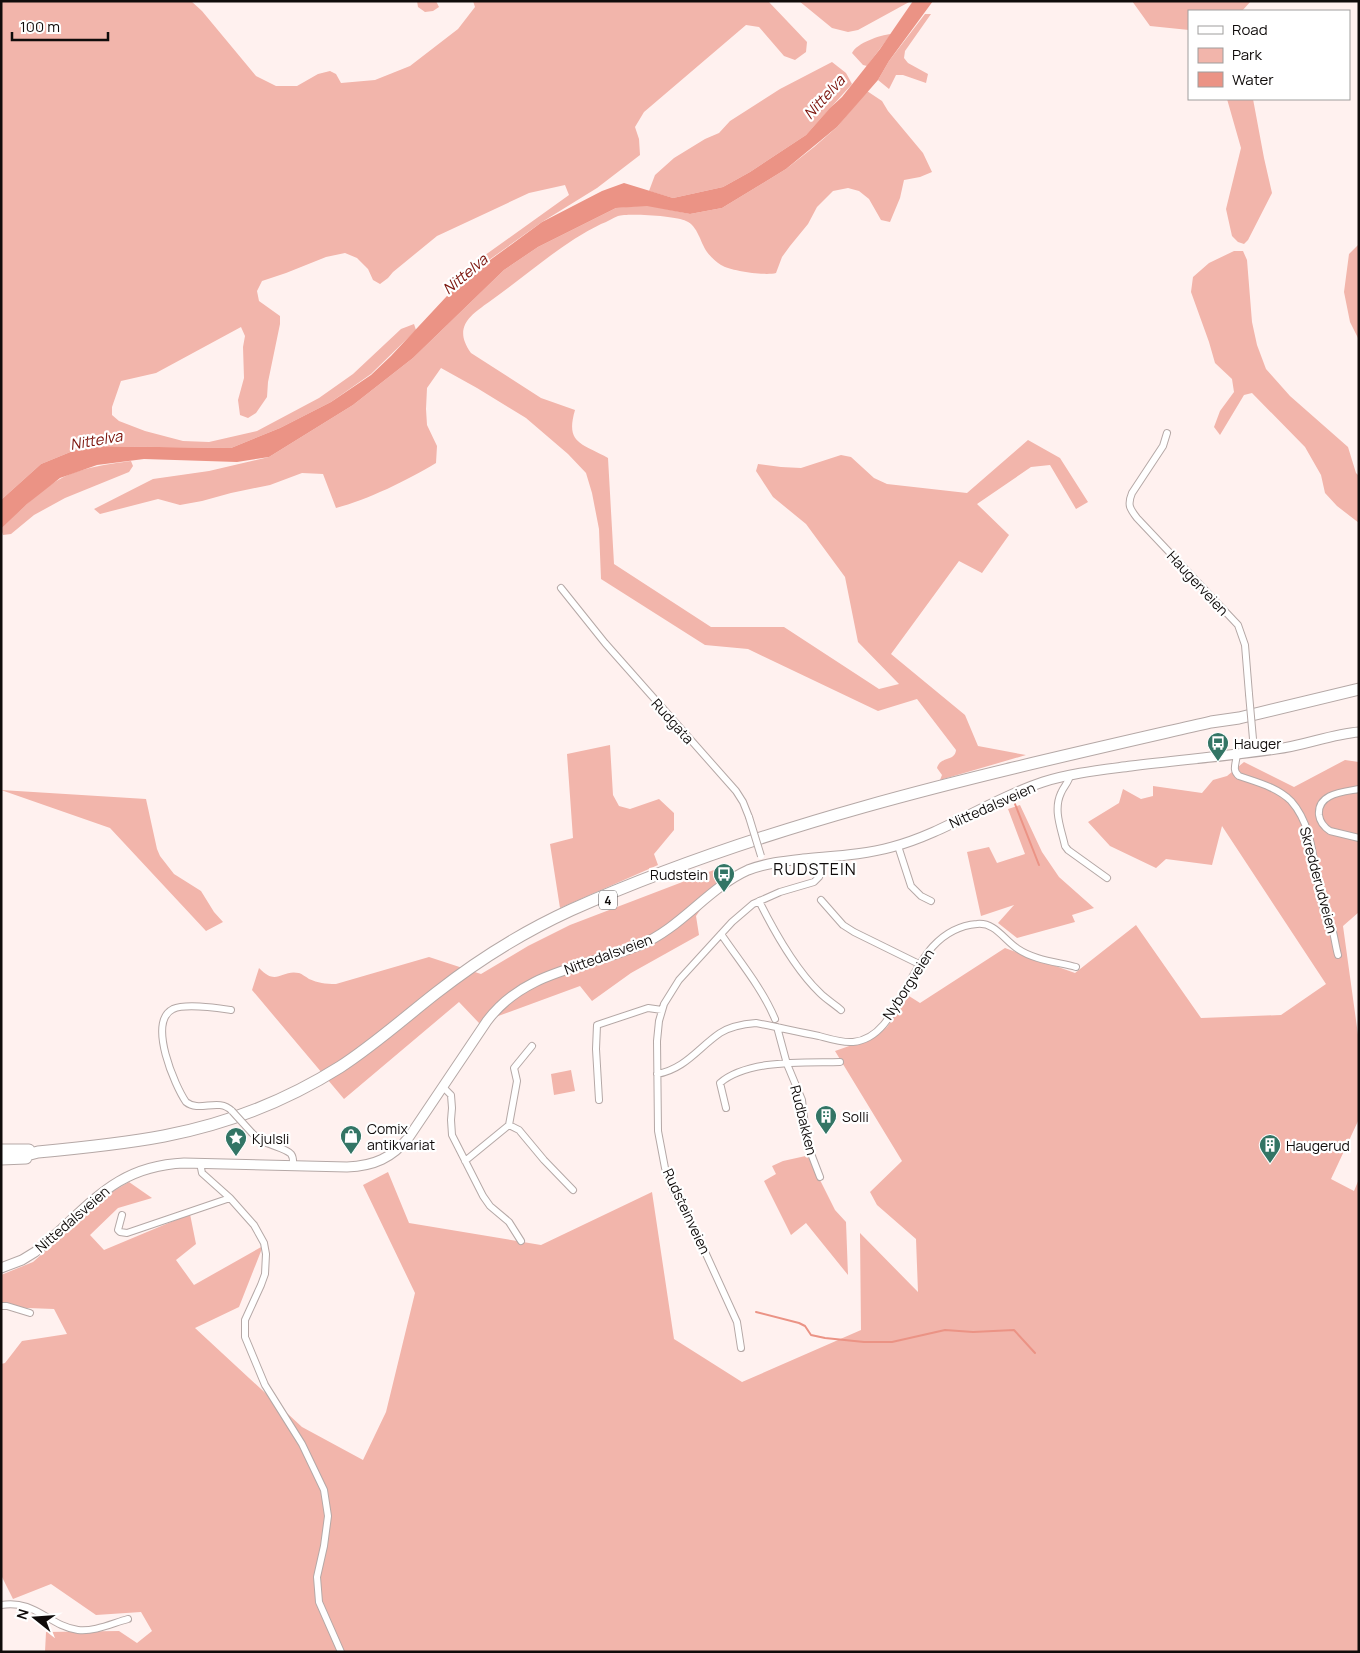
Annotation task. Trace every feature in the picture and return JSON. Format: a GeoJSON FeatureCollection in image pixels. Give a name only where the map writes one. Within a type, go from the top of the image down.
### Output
{"type":"FeatureCollection","features":[{"type":"Feature","properties":{"kind":"highway","name":"4"},"geometry":{"type":"LineString","coordinates":[[1,1159],[164,1136],[228,1120],[277,1101],[344,1065],[456,978],[521,935],[595,900],[682,866],[792,828],[929,788],[1359,689]]}},
{"type":"Feature","properties":{"kind":"highway","name":"4"},"geometry":{"type":"LineString","coordinates":[[19,1157],[38,1158],[164,1142],[210,1131],[264,1113],[310,1091],[346,1069],[465,978],[524,940],[603,902],[714,861],[808,829],[899,802],[1000,776],[1212,727],[1238,718]]}},
{"type":"Feature","properties":{"kind":"highway","name":"4"},"geometry":{"type":"LineString","coordinates":[[1,1150],[48,1151]]}},
{"type":"Feature","properties":{"kind":"main road","name":"Nittedalsveien"},"geometry":{"type":"LineString","coordinates":[[1,1268],[22,1260],[35,1252],[106,1189],[122,1179],[145,1169],[177,1163],[354,1167],[374,1164],[384,1159],[404,1144],[493,1013],[519,989],[537,980],[649,941],[670,928],[730,880],[763,860],[823,857],[898,846],[933,832],[1028,787],[1070,775],[1288,747],[1358,731]]}},
{"type":"Feature","properties":{"kind":"street","name":"Haugerveien"},"geometry":{"type":"LineString","coordinates":[[1167,433],[1162,446],[1132,493],[1128,501],[1129,508],[1238,625],[1245,645],[1254,752]]}},
{"type":"Feature","properties":{"kind":"street","name":"Rudgata"},"geometry":{"type":"LineString","coordinates":[[561,588],[612,650],[736,791],[749,817],[763,860]]}},
{"type":"Feature","properties":{"kind":"street","name":"Skredderudveien"},"geometry":{"type":"LineString","coordinates":[[1238,754],[1234,768],[1235,773],[1286,796],[1301,817],[1313,851],[1323,906],[1333,933],[1338,955]]}},
{"type":"Feature","properties":{"kind":"street"},"geometry":{"type":"LineString","coordinates":[[1070,775],[1060,796],[1057,811],[1065,846],[1107,878]]}},
{"type":"Feature","properties":{"kind":"street"},"geometry":{"type":"LineString","coordinates":[[1359,789],[1329,796],[1321,803],[1319,809],[1320,821],[1330,831],[1359,838]]}},
{"type":"Feature","properties":{"kind":"street"},"geometry":{"type":"LineString","coordinates":[[898,846],[912,886],[921,896],[931,901]]}},
{"type":"Feature","properties":{"kind":"street","name":"Rudsteinveien"},"geometry":{"type":"LineString","coordinates":[[741,1348],[737,1322],[701,1243],[673,1190],[665,1168],[658,1131],[658,1030],[662,1010],[679,980],[721,934],[741,914],[759,902],[780,892],[814,882],[822,870],[823,857]]}},
{"type":"Feature","properties":{"kind":"street"},"geometry":{"type":"LineString","coordinates":[[821,900],[843,925],[919,964]]}},
{"type":"Feature","properties":{"kind":"street"},"geometry":{"type":"LineString","coordinates":[[759,902],[802,973],[819,992],[841,1010]]}},
{"type":"Feature","properties":{"kind":"street","name":"Nyborgveien"},"geometry":{"type":"LineString","coordinates":[[658,1074],[669,1072],[678,1067],[726,1029],[744,1024],[756,1023],[845,1042],[862,1040],[878,1029],[891,1014],[919,964],[938,940],[959,929],[976,924],[987,924],[1018,949],[1036,957],[1076,967]]}},
{"type":"Feature","properties":{"kind":"street"},"geometry":{"type":"LineString","coordinates":[[721,934],[756,983],[771,1008],[775,1019]]}},
{"type":"Feature","properties":{"kind":"street"},"geometry":{"type":"LineString","coordinates":[[231,1010],[188,1007],[172,1010],[168,1013],[165,1019],[163,1036],[166,1060],[186,1102],[194,1106],[221,1104],[226,1106],[252,1133],[266,1144],[291,1154],[293,1166]]}},
{"type":"Feature","properties":{"kind":"street"},"geometry":{"type":"LineString","coordinates":[[599,1100],[596,1025],[648,1008],[662,1010]]}},
{"type":"Feature","properties":{"kind":"street","name":"Rudbakken"},"geometry":{"type":"LineString","coordinates":[[777,1027],[787,1064],[802,1100],[806,1134],[820,1177]]}},
{"type":"Feature","properties":{"kind":"street"},"geometry":{"type":"LineString","coordinates":[[465,1161],[509,1125],[516,1081],[514,1068],[532,1046]]}},
{"type":"Feature","properties":{"kind":"street","name":"Rudbakken"},"geometry":{"type":"LineString","coordinates":[[726,1108],[720,1083],[725,1078],[756,1068],[787,1064],[840,1062]]}},
{"type":"Feature","properties":{"kind":"street"},"geometry":{"type":"LineString","coordinates":[[443,1087],[451,1095],[452,1134],[476,1183],[490,1206],[509,1222],[521,1241]]}},
{"type":"Feature","properties":{"kind":"street"},"geometry":{"type":"LineString","coordinates":[[509,1125],[519,1130],[573,1190]]}},
{"type":"Feature","properties":{"kind":"street"},"geometry":{"type":"LineString","coordinates":[[200,1163],[202,1173],[230,1198],[254,1225],[264,1243],[266,1254],[263,1280],[248,1312],[244,1329],[249,1348],[258,1368],[284,1417],[302,1444],[324,1490],[328,1516],[317,1577],[320,1602],[341,1652]]}},
{"type":"Feature","properties":{"kind":"street"},"geometry":{"type":"LineString","coordinates":[[122,1215],[118,1230],[127,1233],[230,1198]]}},
{"type":"Feature","properties":{"kind":"street"},"geometry":{"type":"LineString","coordinates":[[1,1306],[8,1306],[30,1313]]}},
{"type":"Feature","properties":{"kind":"street"},"geometry":{"type":"LineString","coordinates":[[1,1605],[18,1604],[28,1606],[64,1626],[79,1630],[95,1628],[128,1619]]}},
{"type":"Feature","properties":{"kind":"green space"},"geometry":{"type":"Polygon","coordinates":[[[1,1],[191,1],[202,11],[256,76],[276,86],[297,86],[318,74],[330,71],[336,74],[341,83],[375,80],[410,66],[458,29],[475,7],[473,1],[768,1],[807,42],[806,52],[795,60],[784,56],[759,27],[746,25],[644,112],[635,127],[639,139],[640,155],[597,188],[542,222],[475,270],[467,268],[569,195],[565,185],[529,193],[437,236],[380,284],[373,280],[368,269],[357,258],[345,253],[326,257],[262,281],[257,291],[259,301],[280,316],[280,324],[268,382],[267,397],[256,413],[248,418],[240,415],[238,400],[244,378],[243,347],[245,336],[241,327],[156,373],[121,381],[112,407],[112,415],[119,421],[145,431],[183,441],[209,442],[257,431],[319,398],[353,374],[401,329],[414,324],[416,330],[371,374],[331,402],[280,428],[231,448],[85,446],[41,464],[1,500],[1,1]]]}},
{"type":"Feature","properties":{"kind":"green space"},"geometry":{"type":"Polygon","coordinates":[[[417,1],[436,1],[439,7],[433,11],[425,12],[418,7],[417,1]]]}},
{"type":"Feature","properties":{"kind":"green space"},"geometry":{"type":"Polygon","coordinates":[[[799,1],[911,1],[858,30],[848,32],[832,28],[799,1]]]}},
{"type":"Feature","properties":{"kind":"green space"},"geometry":{"type":"Polygon","coordinates":[[[1132,1],[1251,1],[1243,10],[1188,10],[1188,30],[1150,26],[1132,1]]]}},
{"type":"Feature","properties":{"kind":"green space"},"geometry":{"type":"Polygon","coordinates":[[[925,14],[931,14],[905,51],[904,58],[908,63],[928,74],[926,83],[903,75],[896,75],[889,89],[878,80],[889,61],[925,14]]]}},
{"type":"Feature","properties":{"kind":"green space"},"geometry":{"type":"Polygon","coordinates":[[[891,34],[867,66],[863,65],[852,53],[864,43],[891,34]]]}},
{"type":"Feature","properties":{"kind":"green space"},"geometry":{"type":"Polygon","coordinates":[[[832,62],[846,73],[852,84],[806,135],[750,172],[723,187],[673,198],[649,191],[655,175],[674,158],[705,139],[719,133],[730,121],[780,89],[832,62]]]}},
{"type":"Feature","properties":{"kind":"green space"},"geometry":{"type":"Polygon","coordinates":[[[867,91],[882,101],[923,153],[932,172],[920,177],[904,180],[900,198],[890,222],[881,220],[869,199],[859,191],[848,188],[833,191],[817,207],[808,224],[782,257],[776,273],[764,274],[740,271],[719,264],[707,252],[690,223],[681,219],[632,215],[618,216],[571,241],[475,312],[466,323],[463,336],[471,353],[541,398],[575,410],[572,421],[574,436],[583,445],[608,458],[614,564],[711,627],[784,627],[879,689],[899,684],[858,642],[845,577],[806,524],[773,497],[756,471],[758,464],[801,468],[841,455],[851,457],[874,478],[887,484],[967,493],[1028,440],[1060,458],[1088,502],[1076,509],[1050,465],[1031,467],[977,504],[1009,535],[982,573],[959,561],[891,654],[965,715],[978,746],[1026,755],[940,780],[942,775],[937,768],[939,764],[953,756],[956,750],[917,699],[878,711],[748,649],[705,645],[601,579],[599,529],[586,473],[568,454],[526,418],[441,368],[427,388],[427,425],[437,446],[436,463],[374,495],[336,508],[323,474],[302,473],[270,485],[180,505],[158,499],[100,514],[94,509],[153,479],[209,471],[269,457],[353,405],[413,358],[504,270],[538,247],[616,208],[647,205],[690,214],[722,208],[786,169],[814,147],[837,127],[867,91]]]}},
{"type":"Feature","properties":{"kind":"green space"},"geometry":{"type":"Polygon","coordinates":[[[1227,100],[1253,100],[1272,193],[1248,240],[1244,244],[1238,242],[1232,236],[1226,209],[1241,148],[1227,100]]]}},
{"type":"Feature","properties":{"kind":"green space"},"geometry":{"type":"Polygon","coordinates":[[[1359,244],[1359,340],[1350,322],[1344,292],[1349,254],[1359,244]]]}},
{"type":"Feature","properties":{"kind":"green space"},"geometry":{"type":"Polygon","coordinates":[[[1234,251],[1243,251],[1247,260],[1252,322],[1257,345],[1266,369],[1290,396],[1348,447],[1356,473],[1359,476],[1359,523],[1337,506],[1325,493],[1321,475],[1305,447],[1252,393],[1244,395],[1220,435],[1214,427],[1220,411],[1234,392],[1232,379],[1215,363],[1191,292],[1193,277],[1209,263],[1234,251]]]}},
{"type":"Feature","properties":{"kind":"green space"},"geometry":{"type":"Polygon","coordinates":[[[131,461],[133,466],[129,472],[65,498],[34,515],[11,534],[3,535],[1,529],[36,496],[60,479],[85,469],[131,461]]]}},
{"type":"Feature","properties":{"kind":"green space"},"geometry":{"type":"Polygon","coordinates":[[[610,745],[613,795],[619,806],[630,809],[659,799],[674,813],[674,830],[654,854],[658,865],[560,908],[550,844],[573,838],[567,754],[610,745]]]}},
{"type":"Feature","properties":{"kind":"green space"},"geometry":{"type":"Polygon","coordinates":[[[1345,760],[1359,762],[1359,912],[1343,926],[1359,1042],[1359,1119],[1331,1179],[1354,1191],[1359,1179],[1359,1652],[45,1652],[46,1632],[119,1631],[137,1643],[152,1631],[141,1612],[96,1615],[51,1584],[13,1599],[1,1575],[1,1364],[5,1363],[22,1341],[67,1334],[54,1309],[1,1307],[1,1275],[33,1262],[105,1196],[129,1182],[152,1198],[118,1208],[90,1235],[104,1250],[190,1214],[196,1244],[176,1260],[194,1285],[263,1246],[239,1307],[195,1328],[302,1427],[363,1460],[386,1412],[415,1293],[363,1185],[388,1172],[409,1223],[541,1245],[652,1192],[674,1339],[742,1382],[861,1330],[860,1233],[918,1292],[916,1239],[877,1205],[870,1192],[902,1161],[835,1051],[872,1038],[887,1027],[909,996],[920,1003],[1005,948],[1075,973],[1136,925],[1201,1018],[1281,1015],[1326,984],[1222,826],[1212,865],[1166,859],[1156,868],[1110,846],[1088,822],[1119,803],[1123,789],[1141,799],[1153,796],[1153,786],[1202,793],[1213,780],[1227,776],[1244,762],[1294,787],[1345,760]]]}},
{"type":"Feature","properties":{"kind":"green space"},"geometry":{"type":"Polygon","coordinates":[[[1,790],[146,799],[160,856],[174,874],[201,891],[214,912],[223,922],[206,931],[110,828],[1,790]]]}},
{"type":"Feature","properties":{"kind":"green space"},"geometry":{"type":"Polygon","coordinates":[[[1020,805],[1042,852],[1059,877],[1094,908],[1072,915],[1075,922],[1017,938],[998,923],[1014,905],[981,916],[967,852],[989,847],[997,863],[1025,854],[1008,809],[1020,805]]]}},
{"type":"Feature","properties":{"kind":"green space"},"geometry":{"type":"Polygon","coordinates":[[[719,868],[728,870],[696,916],[699,935],[631,973],[592,1001],[580,986],[479,1023],[459,1002],[344,1099],[252,990],[259,968],[270,976],[275,977],[293,972],[315,981],[336,984],[429,957],[481,974],[528,946],[570,925],[719,868]]]}},
{"type":"Feature","properties":{"kind":"green space"},"geometry":{"type":"Polygon","coordinates":[[[571,1070],[575,1091],[554,1095],[551,1074],[571,1070]]]}},
{"type":"Feature","properties":{"kind":"green space"},"geometry":{"type":"Polygon","coordinates":[[[810,1155],[835,1210],[846,1222],[848,1275],[806,1223],[791,1235],[764,1181],[776,1174],[772,1166],[783,1161],[810,1155]]]}},
{"type":"Feature","properties":{"kind":"water","name":"Nittelva"},"geometry":{"type":"Polygon","coordinates":[[[913,1],[933,1],[889,61],[878,80],[837,127],[786,169],[722,208],[690,214],[647,206],[616,208],[538,247],[504,270],[413,358],[353,405],[269,457],[237,462],[144,459],[97,465],[60,478],[27,504],[1,529],[1,500],[41,464],[85,446],[231,448],[280,428],[331,402],[371,375],[460,282],[542,222],[602,191],[624,183],[673,198],[723,187],[750,172],[806,135],[842,97],[880,49],[913,1]]]}},
{"type":"Feature","properties":{"kind":"waterway"},"geometry":{"type":"LineString","coordinates":[[1015,804],[1039,865]]}},
{"type":"Feature","properties":{"kind":"waterway"},"geometry":{"type":"LineString","coordinates":[[756,1312],[799,1323],[805,1326],[811,1335],[864,1342],[892,1342],[945,1330],[973,1332],[1014,1330],[1035,1353]]}},
{"type":"Feature","properties":{"kind":"place","name":"Hauger"},"geometry":{"type":"Point","coordinates":[1218,762]}},
{"type":"Feature","properties":{"kind":"place","name":"Rudstein"},"geometry":{"type":"Point","coordinates":[724,893]}},
{"type":"Feature","properties":{"kind":"place","name":"Solli"},"geometry":{"type":"Point","coordinates":[826,1135]}},
{"type":"Feature","properties":{"kind":"place","name":"Comix antikvariat"},"geometry":{"type":"Point","coordinates":[351,1155]}},
{"type":"Feature","properties":{"kind":"place","name":"Kjulsli"},"geometry":{"type":"Point","coordinates":[236,1157]}},
{"type":"Feature","properties":{"kind":"place","name":"Haugerud"},"geometry":{"type":"Point","coordinates":[1270,1164]}},
{"type":"Feature","properties":{"kind":"district","name":"RUDSTEIN"},"geometry":{"type":"Point","coordinates":[815,869]}}]}
